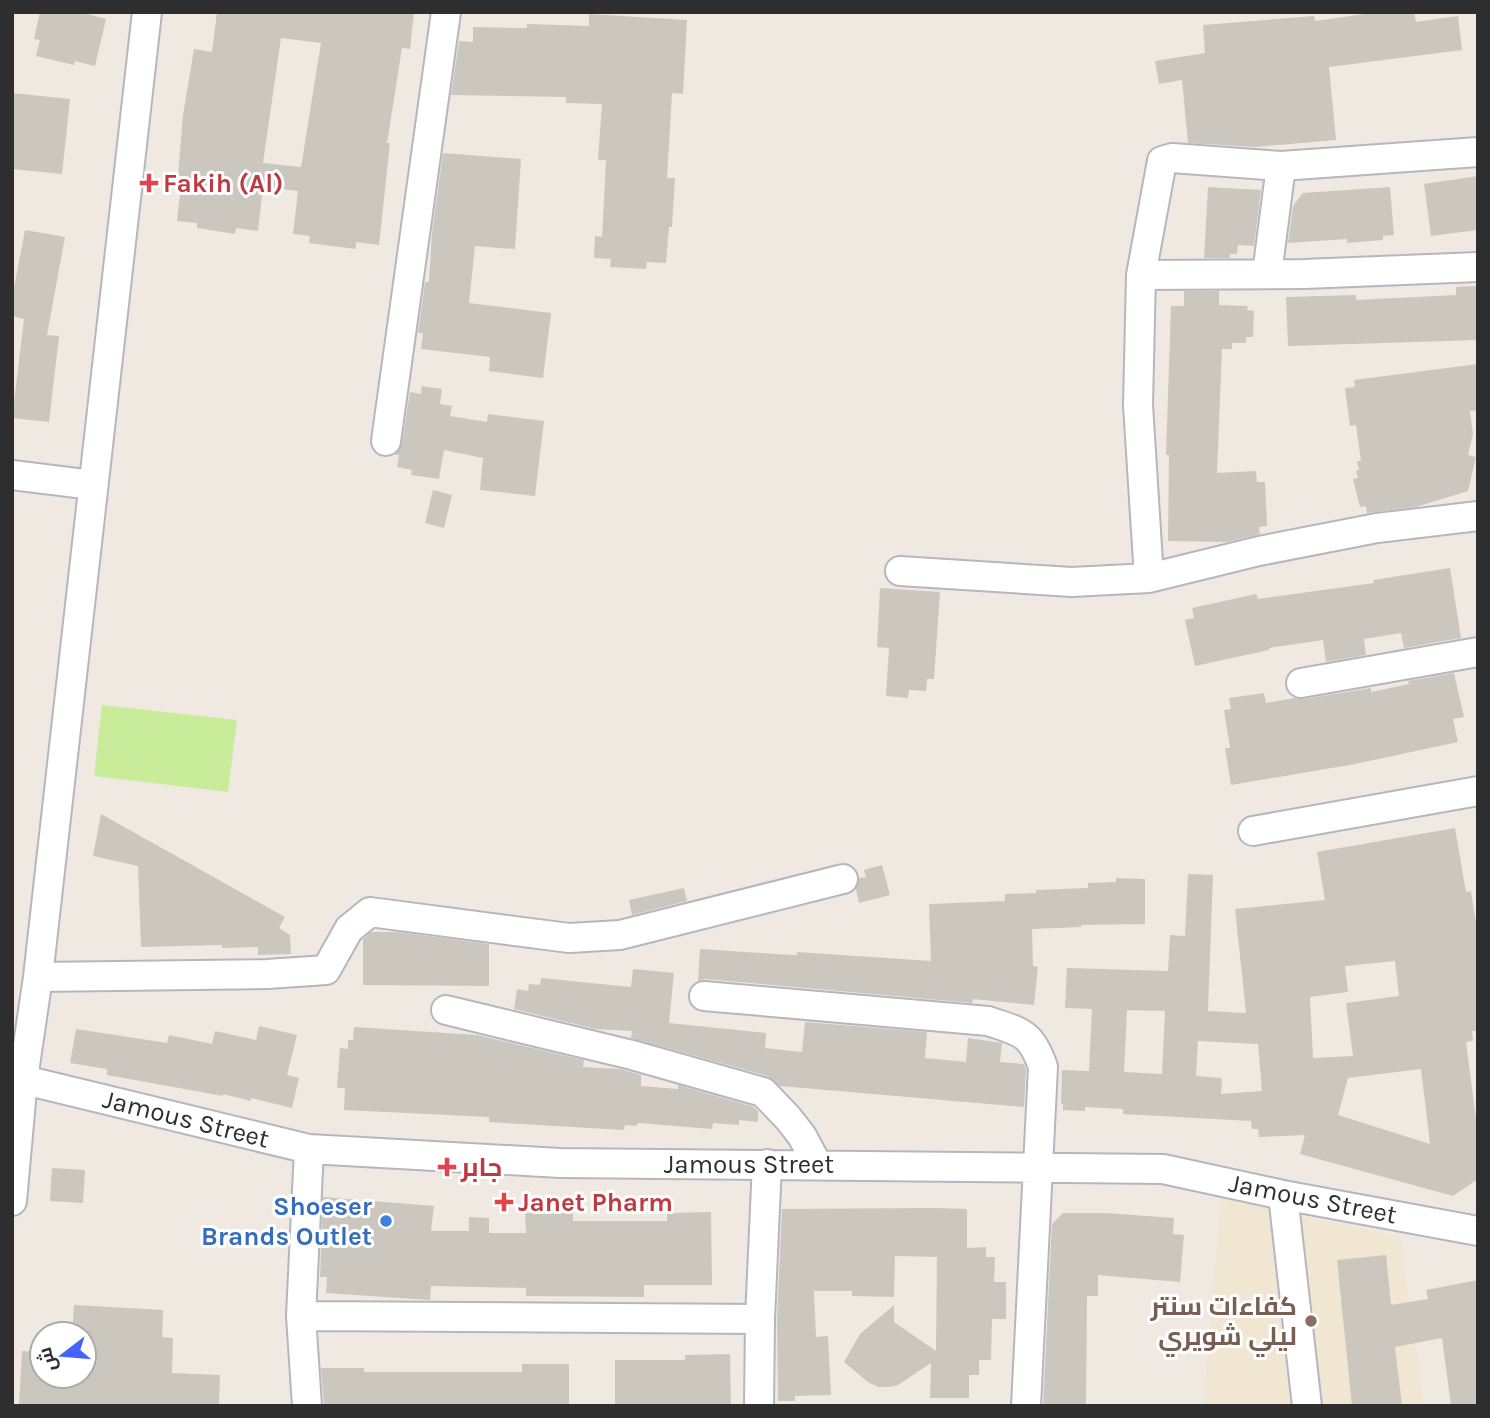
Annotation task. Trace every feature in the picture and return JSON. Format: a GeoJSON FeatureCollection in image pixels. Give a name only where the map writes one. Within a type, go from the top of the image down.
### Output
{"type":"FeatureCollection","features":[{"type":"Feature","properties":{"kind":"street"},"geometry":{"type":"LineString","coordinates":[[12,1201],[18,1078],[38,978],[147,12]]}},
{"type":"Feature","properties":{"kind":"street"},"geometry":{"type":"LineString","coordinates":[[386,441],[446,12]]}},
{"type":"Feature","properties":{"kind":"street"},"geometry":{"type":"LineString","coordinates":[[1149,578],[1138,405],[1141,275],[1161,161],[1177,158],[1281,166],[1478,152]]}},
{"type":"Feature","properties":{"kind":"street"},"geometry":{"type":"LineString","coordinates":[[1266,274],[1281,166]]}},
{"type":"Feature","properties":{"kind":"street"},"geometry":{"type":"LineString","coordinates":[[1141,275],[1478,267]]}},
{"type":"Feature","properties":{"kind":"street"},"geometry":{"type":"LineString","coordinates":[[12,475],[93,485]]}},
{"type":"Feature","properties":{"kind":"street"},"geometry":{"type":"LineString","coordinates":[[900,571],[1072,582],[1149,578],[1259,551],[1377,528],[1478,516]]}},
{"type":"Feature","properties":{"kind":"street"},"geometry":{"type":"LineString","coordinates":[[1301,684],[1478,652]]}},
{"type":"Feature","properties":{"kind":"street"},"geometry":{"type":"LineString","coordinates":[[1253,831],[1478,792]]}},
{"type":"Feature","properties":{"kind":"street"},"geometry":{"type":"LineString","coordinates":[[38,978],[267,974],[326,970],[349,929],[370,912],[569,938],[620,935],[843,879]]}},
{"type":"Feature","properties":{"kind":"street"},"geometry":{"type":"LineString","coordinates":[[704,996],[988,1020],[1017,1030],[1035,1045],[1043,1067],[1026,1406]]}},
{"type":"Feature","properties":{"kind":"street"},"geometry":{"type":"LineString","coordinates":[[446,1010],[632,1055],[763,1092],[802,1136],[817,1164]]}},
{"type":"Feature","properties":{"kind":"street","name":"Jamous Street"},"geometry":{"type":"LineString","coordinates":[[18,1078],[309,1149],[560,1163],[1163,1169],[1283,1195],[1478,1231]]}},
{"type":"Feature","properties":{"kind":"street"},"geometry":{"type":"LineString","coordinates":[[307,1406],[301,1316],[309,1149]]}},
{"type":"Feature","properties":{"kind":"street"},"geometry":{"type":"LineString","coordinates":[[759,1406],[767,1164]]}},
{"type":"Feature","properties":{"kind":"street"},"geometry":{"type":"LineString","coordinates":[[1283,1195],[1307,1406]]}},
{"type":"Feature","properties":{"kind":"street"},"geometry":{"type":"LineString","coordinates":[[301,1316],[760,1319]]}},
{"type":"Feature","properties":{"kind":"shaded area","name":"كفاءات سنتر ليلي شويري"},"geometry":{"type":"Polygon","coordinates":[[[1221,1198],[1400,1237],[1424,1406],[1204,1406],[1221,1198]]]}},
{"type":"Feature","properties":{"kind":"green space"},"geometry":{"type":"Polygon","coordinates":[[[102,705],[237,720],[228,792],[94,776],[102,705]]]}},
{"type":"Feature","properties":{"kind":"building"},"geometry":{"type":"Polygon","coordinates":[[[40,12],[87,12],[106,19],[95,66],[75,61],[74,65],[36,56],[40,40],[34,39],[40,12]]]}},
{"type":"Feature","properties":{"kind":"building"},"geometry":{"type":"Polygon","coordinates":[[[217,12],[414,12],[410,49],[402,48],[387,143],[390,143],[379,245],[356,242],[356,249],[309,243],[310,236],[293,234],[298,191],[263,187],[258,231],[236,228],[235,234],[197,228],[197,223],[177,221],[182,176],[178,176],[183,115],[194,49],[212,52],[217,12]],[[281,38],[263,163],[301,167],[321,43],[281,38]]]}},
{"type":"Feature","properties":{"kind":"building"},"geometry":{"type":"Polygon","coordinates":[[[1379,12],[1414,12],[1416,22],[1458,16],[1462,50],[1329,67],[1336,140],[1256,147],[1188,143],[1182,80],[1159,84],[1155,61],[1205,53],[1203,25],[1314,16],[1315,21],[1379,12]]]}},
{"type":"Feature","properties":{"kind":"building"},"geometry":{"type":"Polygon","coordinates":[[[589,14],[687,20],[683,94],[672,93],[667,178],[675,178],[672,227],[669,227],[666,263],[647,262],[646,269],[610,267],[611,259],[594,258],[595,236],[602,237],[606,160],[598,160],[602,104],[566,103],[566,97],[451,95],[459,41],[473,42],[473,27],[527,28],[527,24],[589,26],[589,14]]]}},
{"type":"Feature","properties":{"kind":"building"},"geometry":{"type":"Polygon","coordinates":[[[12,93],[70,99],[62,174],[12,169],[12,93]]]}},
{"type":"Feature","properties":{"kind":"building"},"geometry":{"type":"Polygon","coordinates":[[[443,153],[521,159],[515,249],[475,246],[469,303],[551,313],[543,378],[489,371],[490,357],[421,349],[423,333],[418,333],[425,282],[429,282],[432,232],[443,153]]]}},
{"type":"Feature","properties":{"kind":"building"},"geometry":{"type":"Polygon","coordinates":[[[1478,176],[1478,230],[1431,236],[1424,184],[1478,176]]]}},
{"type":"Feature","properties":{"kind":"building"},"geometry":{"type":"Polygon","coordinates":[[[1208,187],[1261,190],[1254,246],[1238,245],[1237,254],[1230,254],[1230,258],[1204,258],[1208,187]]]}},
{"type":"Feature","properties":{"kind":"building"},"geometry":{"type":"Polygon","coordinates":[[[1390,187],[1394,235],[1383,236],[1383,240],[1347,243],[1347,239],[1288,243],[1293,206],[1303,193],[1390,187]]]}},
{"type":"Feature","properties":{"kind":"building"},"geometry":{"type":"Polygon","coordinates":[[[25,230],[65,237],[47,335],[59,336],[49,422],[12,418],[24,319],[12,316],[12,298],[25,230]]]}},
{"type":"Feature","properties":{"kind":"building"},"geometry":{"type":"Polygon","coordinates":[[[1478,286],[1478,340],[1288,346],[1286,297],[1356,295],[1356,300],[1456,295],[1456,287],[1478,286]]]}},
{"type":"Feature","properties":{"kind":"building"},"geometry":{"type":"Polygon","coordinates":[[[1184,291],[1219,291],[1219,305],[1248,306],[1247,310],[1254,311],[1253,337],[1246,337],[1246,343],[1232,343],[1232,349],[1222,349],[1217,473],[1256,471],[1257,482],[1265,482],[1267,526],[1259,527],[1260,534],[1227,542],[1168,541],[1169,455],[1166,455],[1171,306],[1184,306],[1184,291]]]}},
{"type":"Feature","properties":{"kind":"building"},"geometry":{"type":"Polygon","coordinates":[[[1478,364],[1478,410],[1470,411],[1473,434],[1468,455],[1476,457],[1468,491],[1416,507],[1367,513],[1366,506],[1360,507],[1353,479],[1358,478],[1357,461],[1361,461],[1356,425],[1350,426],[1345,388],[1355,387],[1354,380],[1478,364]]]}},
{"type":"Feature","properties":{"kind":"building"},"geometry":{"type":"Polygon","coordinates":[[[422,386],[442,389],[440,404],[452,406],[450,416],[487,422],[488,414],[544,421],[535,496],[480,490],[483,458],[444,450],[439,479],[411,475],[412,470],[397,467],[399,455],[395,455],[402,443],[410,392],[421,394],[422,386]]]}},
{"type":"Feature","properties":{"kind":"building"},"geometry":{"type":"Polygon","coordinates":[[[433,490],[452,495],[444,528],[425,523],[433,490]]]}},
{"type":"Feature","properties":{"kind":"building"},"geometry":{"type":"Polygon","coordinates":[[[1450,568],[1461,638],[1404,648],[1401,633],[1364,639],[1366,655],[1326,662],[1323,640],[1269,648],[1195,666],[1185,620],[1194,618],[1192,608],[1256,594],[1258,599],[1374,583],[1373,580],[1450,568]]]}},
{"type":"Feature","properties":{"kind":"building"},"geometry":{"type":"Polygon","coordinates":[[[880,588],[940,592],[934,679],[927,679],[926,691],[909,690],[908,698],[886,696],[889,648],[877,647],[880,588]]]}},
{"type":"Feature","properties":{"kind":"building"},"geometry":{"type":"Polygon","coordinates":[[[1454,673],[1464,717],[1453,719],[1458,742],[1355,764],[1231,785],[1225,748],[1230,748],[1224,710],[1231,709],[1229,698],[1264,693],[1266,703],[1371,688],[1371,692],[1409,684],[1408,681],[1454,673]]]}},
{"type":"Feature","properties":{"kind":"building"},"geometry":{"type":"Polygon","coordinates":[[[101,814],[285,917],[279,928],[290,935],[291,954],[258,955],[258,947],[222,948],[222,945],[141,947],[138,866],[93,856],[101,814]]]}},
{"type":"Feature","properties":{"kind":"building"},"geometry":{"type":"Polygon","coordinates":[[[1455,828],[1466,892],[1471,891],[1478,936],[1478,1031],[1472,1031],[1473,1041],[1466,1042],[1478,1134],[1478,1179],[1453,1196],[1300,1154],[1305,1135],[1259,1137],[1258,1129],[1252,1129],[1251,1121],[1123,1114],[1123,1109],[1085,1107],[1085,1111],[1063,1110],[1062,1070],[1089,1071],[1092,1009],[1065,1008],[1067,968],[1168,971],[1170,935],[1185,936],[1188,874],[1213,875],[1208,1011],[1246,1013],[1235,909],[1325,900],[1317,852],[1455,828]],[[1395,961],[1345,966],[1348,992],[1310,997],[1313,1058],[1353,1056],[1346,1003],[1399,996],[1395,961]],[[1127,1010],[1124,1072],[1162,1074],[1165,1011],[1127,1010]],[[1198,1041],[1196,1076],[1222,1078],[1221,1094],[1262,1091],[1258,1044],[1198,1041]],[[1421,1069],[1348,1078],[1338,1115],[1430,1144],[1421,1069]]]}},
{"type":"Feature","properties":{"kind":"building"},"geometry":{"type":"Polygon","coordinates":[[[882,865],[890,895],[859,903],[856,889],[859,878],[866,877],[864,870],[882,865]]]}},
{"type":"Feature","properties":{"kind":"building"},"geometry":{"type":"Polygon","coordinates":[[[1116,878],[1145,879],[1145,924],[1032,929],[1033,966],[1038,967],[1034,1005],[973,999],[972,1003],[705,979],[698,981],[700,949],[931,961],[929,904],[1005,901],[1005,894],[1088,888],[1088,883],[1116,882],[1116,878]]]}},
{"type":"Feature","properties":{"kind":"building"},"geometry":{"type":"Polygon","coordinates":[[[684,888],[687,901],[632,915],[629,900],[684,888]]]}},
{"type":"Feature","properties":{"kind":"building"},"geometry":{"type":"Polygon","coordinates":[[[371,932],[398,932],[489,944],[489,986],[363,985],[363,939],[371,932]]]}},
{"type":"Feature","properties":{"kind":"building"},"geometry":{"type":"Polygon","coordinates":[[[633,969],[674,973],[669,1023],[766,1033],[765,1048],[802,1052],[805,1022],[927,1032],[925,1058],[966,1062],[968,1038],[1002,1043],[1000,1062],[1024,1064],[1024,1107],[780,1086],[768,1076],[631,1038],[632,1031],[595,1029],[514,1009],[517,989],[528,991],[529,984],[540,985],[541,978],[631,987],[633,969]]]}},
{"type":"Feature","properties":{"kind":"building"},"geometry":{"type":"Polygon","coordinates":[[[259,1026],[297,1035],[287,1075],[299,1078],[292,1108],[251,1098],[251,1101],[107,1075],[107,1069],[70,1063],[76,1029],[167,1043],[169,1035],[212,1044],[215,1031],[256,1040],[259,1026]]]}},
{"type":"Feature","properties":{"kind":"building"},"geometry":{"type":"Polygon","coordinates":[[[354,1027],[477,1035],[584,1060],[583,1067],[620,1069],[641,1075],[641,1086],[678,1089],[678,1085],[754,1107],[758,1111],[758,1122],[739,1120],[739,1125],[713,1123],[712,1129],[638,1123],[637,1126],[625,1125],[624,1130],[489,1122],[489,1117],[344,1110],[345,1088],[337,1088],[340,1048],[348,1049],[348,1040],[353,1040],[354,1027]]]}},
{"type":"Feature","properties":{"kind":"building"},"geometry":{"type":"Polygon","coordinates":[[[52,1168],[85,1170],[83,1203],[50,1201],[52,1168]]]}},
{"type":"Feature","properties":{"kind":"building"},"geometry":{"type":"Polygon","coordinates":[[[323,1197],[434,1206],[431,1231],[469,1231],[469,1217],[489,1218],[489,1233],[526,1233],[525,1213],[573,1213],[573,1221],[667,1221],[667,1213],[711,1212],[712,1285],[644,1285],[644,1297],[526,1296],[526,1288],[431,1286],[430,1300],[326,1293],[327,1277],[320,1277],[323,1197]]]}},
{"type":"Feature","properties":{"kind":"building"},"geometry":{"type":"Polygon","coordinates":[[[782,1209],[967,1209],[967,1248],[986,1247],[986,1257],[995,1257],[994,1282],[1006,1282],[1006,1319],[992,1319],[991,1360],[979,1360],[979,1375],[969,1375],[969,1398],[930,1398],[931,1363],[898,1385],[878,1387],[844,1362],[860,1334],[894,1305],[894,1322],[936,1351],[937,1257],[895,1256],[894,1297],[852,1296],[852,1291],[814,1291],[816,1337],[828,1336],[831,1395],[795,1396],[795,1401],[778,1401],[777,1319],[782,1209]]]}},
{"type":"Feature","properties":{"kind":"building"},"geometry":{"type":"Polygon","coordinates":[[[1063,1213],[1174,1218],[1173,1234],[1184,1235],[1180,1282],[1098,1275],[1098,1296],[1087,1296],[1086,1406],[1043,1406],[1052,1224],[1063,1213]]]}},
{"type":"Feature","properties":{"kind":"building"},"geometry":{"type":"Polygon","coordinates":[[[1386,1255],[1391,1305],[1428,1299],[1426,1290],[1478,1280],[1478,1406],[1451,1406],[1442,1338],[1395,1347],[1402,1406],[1352,1406],[1337,1260],[1386,1255]]]}},
{"type":"Feature","properties":{"kind":"building"},"geometry":{"type":"Polygon","coordinates":[[[74,1305],[163,1310],[162,1337],[173,1338],[172,1373],[220,1375],[219,1406],[19,1404],[22,1351],[28,1351],[28,1390],[98,1390],[98,1320],[73,1320],[74,1305]]]}},
{"type":"Feature","properties":{"kind":"building"},"geometry":{"type":"Polygon","coordinates":[[[730,1354],[731,1406],[615,1406],[615,1360],[685,1360],[685,1355],[730,1354]]]}},
{"type":"Feature","properties":{"kind":"building"},"geometry":{"type":"Polygon","coordinates":[[[522,1364],[569,1364],[569,1406],[324,1406],[321,1368],[364,1368],[364,1372],[522,1372],[522,1364]]]}},
{"type":"Feature","properties":{"kind":"place","name":"Fakih (Al)"},"geometry":{"type":"Point","coordinates":[149,183]}},
{"type":"Feature","properties":{"kind":"place","name":"جابر"},"geometry":{"type":"Point","coordinates":[447,1167]}},
{"type":"Feature","properties":{"kind":"place","name":"Janet Pharm"},"geometry":{"type":"Point","coordinates":[504,1202]}},
{"type":"Feature","properties":{"kind":"place","name":"Shoeser Brands Outlet"},"geometry":{"type":"Point","coordinates":[386,1221]}},
{"type":"Feature","properties":{"kind":"place","name":"كفاءات سنتر ليلي شويري"},"geometry":{"type":"Point","coordinates":[1311,1321]}}]}
